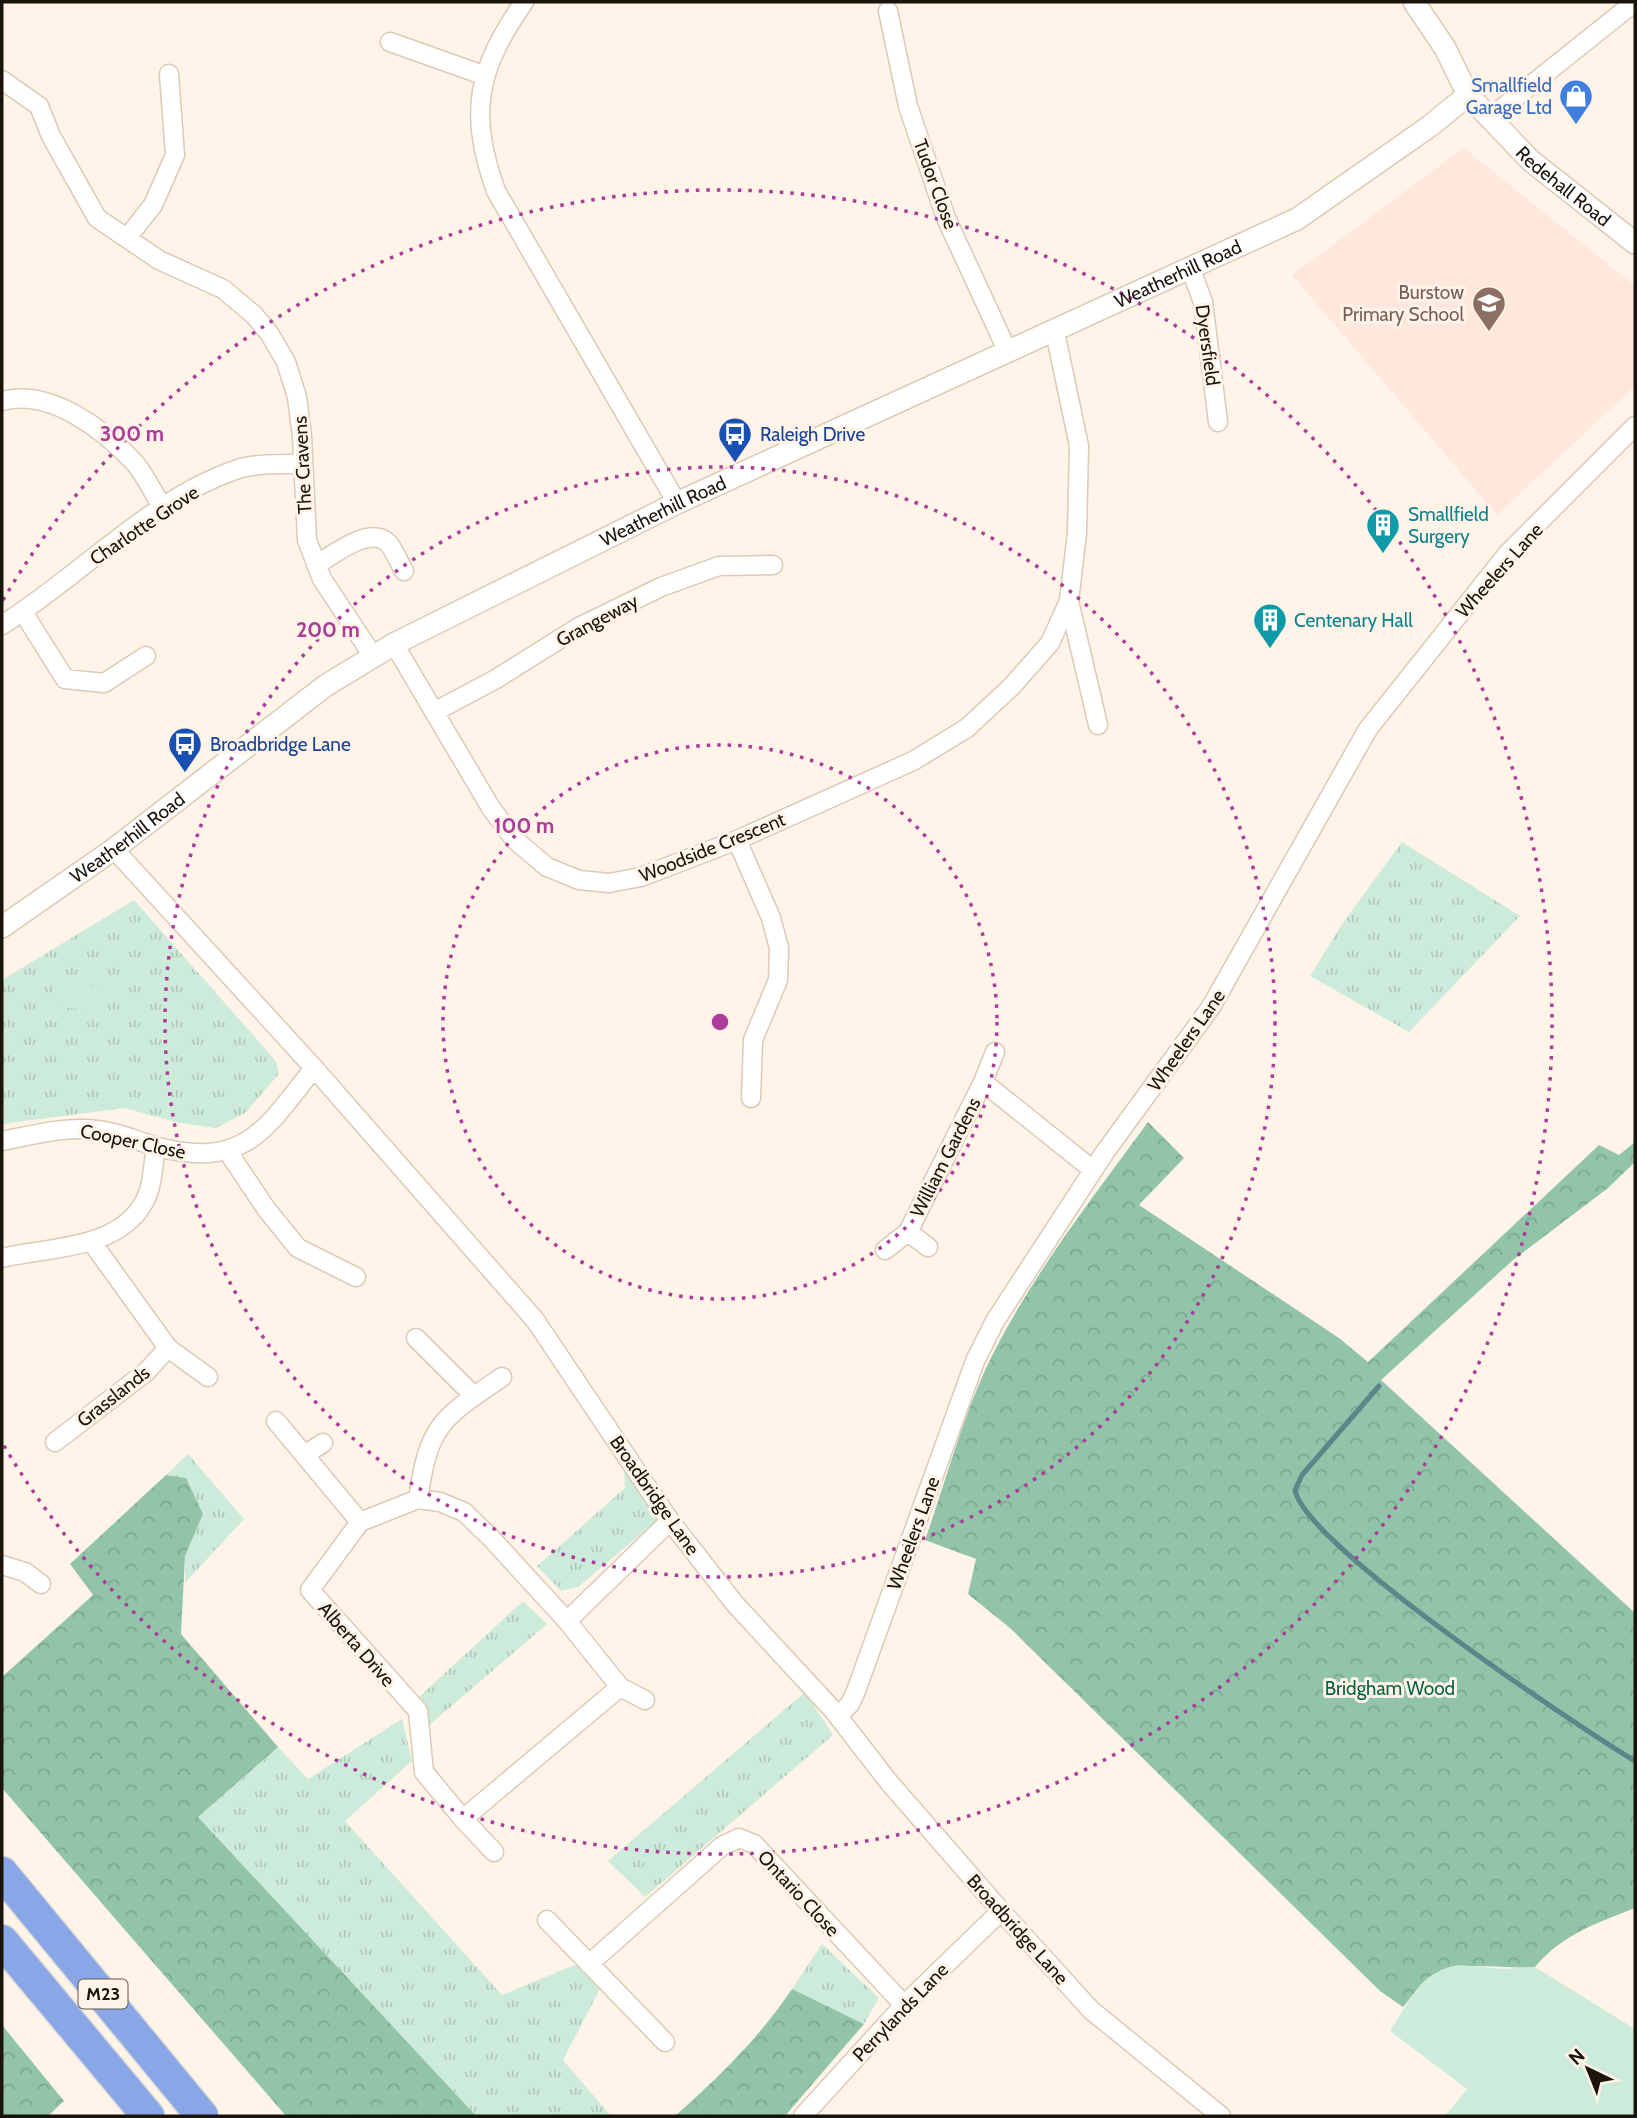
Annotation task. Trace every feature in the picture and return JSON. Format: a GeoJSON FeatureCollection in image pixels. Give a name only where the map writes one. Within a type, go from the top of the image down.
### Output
{"type":"FeatureCollection","features":[{"type":"Feature","properties":{"kind":"highway","name":"M23"},"geometry":{"type":"LineString","coordinates":[[2,1873],[202,2116]]}},
{"type":"Feature","properties":{"kind":"highway","name":"M23"},"geometry":{"type":"LineString","coordinates":[[2,1941],[148,2116]]}},
{"type":"Feature","properties":{"kind":"street"},"geometry":{"type":"LineString","coordinates":[[524,2],[483,75],[480,111],[482,151],[496,191],[677,503]]}},
{"type":"Feature","properties":{"kind":"street","name":"Redehall Road"},"geometry":{"type":"LineString","coordinates":[[1414,2],[1445,48],[1468,94],[1530,160],[1635,243]]}},
{"type":"Feature","properties":{"kind":"street"},"geometry":{"type":"LineString","coordinates":[[1491,117],[1635,2]]}},
{"type":"Feature","properties":{"kind":"street","name":"Tudor Close"},"geometry":{"type":"LineString","coordinates":[[888,11],[908,106],[946,218],[1007,350]]}},
{"type":"Feature","properties":{"kind":"street"},"geometry":{"type":"LineString","coordinates":[[390,42],[483,75]]}},
{"type":"Feature","properties":{"kind":"street"},"geometry":{"type":"LineString","coordinates":[[127,238],[153,205],[175,155],[169,74]]}},
{"type":"Feature","properties":{"kind":"street","name":"The Cravens"},"geometry":{"type":"LineString","coordinates":[[2,80],[39,106],[51,136],[97,218],[159,260],[223,289],[254,315],[269,333],[286,362],[297,397],[302,436],[307,540],[316,565],[373,656]]}},
{"type":"Feature","properties":{"kind":"street","name":"Weatherhill Road"},"geometry":{"type":"LineString","coordinates":[[2,927],[114,849],[289,712],[394,643],[677,503],[1007,350],[1055,332],[1191,270],[1297,219],[1430,126],[1468,94]]}},
{"type":"Feature","properties":{"kind":"street","name":"Dyersfield"},"geometry":{"type":"LineString","coordinates":[[1191,270],[1203,302],[1218,422]]}},
{"type":"Feature","properties":{"kind":"street","name":"Woodside Crescent"},"geometry":{"type":"LineString","coordinates":[[394,643],[491,808],[515,840],[547,867],[579,880],[609,883],[641,877],[737,840],[913,761],[967,728],[1012,685],[1050,643],[1069,601],[1077,533],[1079,446],[1055,332]]}},
{"type":"Feature","properties":{"kind":"street"},"geometry":{"type":"LineString","coordinates":[[2,401],[14,397],[59,406],[96,429],[135,464],[163,508]]}},
{"type":"Feature","properties":{"kind":"street","name":"Wheelers Lane"},"geometry":{"type":"LineString","coordinates":[[838,1716],[850,1704],[856,1691],[980,1348],[1093,1170],[1216,1000],[1368,729],[1508,553],[1635,425]]}},
{"type":"Feature","properties":{"kind":"street","name":"Charlotte Grove"},"geometry":{"type":"LineString","coordinates":[[2,625],[163,508],[240,468],[302,464]]}},
{"type":"Feature","properties":{"kind":"street"},"geometry":{"type":"LineString","coordinates":[[316,565],[362,540],[375,538],[387,542],[404,571]]}},
{"type":"Feature","properties":{"kind":"street","name":"Grangeway"},"geometry":{"type":"LineString","coordinates":[[434,712],[496,679],[579,627],[661,587],[719,566],[773,565]]}},
{"type":"Feature","properties":{"kind":"street","name":"Woodside Crescent"},"geometry":{"type":"LineString","coordinates":[[1069,601],[1098,725]]}},
{"type":"Feature","properties":{"kind":"street"},"geometry":{"type":"LineString","coordinates":[[23,612],[65,680],[104,683],[146,656]]}},
{"type":"Feature","properties":{"kind":"street"},"geometry":{"type":"LineString","coordinates":[[737,840],[771,918],[779,948],[778,980],[753,1040],[751,1098]]}},
{"type":"Feature","properties":{"kind":"street","name":"Broadbridge Lane"},"geometry":{"type":"LineString","coordinates":[[114,849],[314,1068],[535,1320],[670,1521],[735,1604],[838,1716],[888,1781],[1001,1911],[1099,2017],[1221,2116]]}},
{"type":"Feature","properties":{"kind":"street","name":"William Gardens"},"geometry":{"type":"LineString","coordinates":[[885,1250],[908,1232],[983,1082],[995,1052]]}},
{"type":"Feature","properties":{"kind":"street","name":"Cooper Close"},"geometry":{"type":"LineString","coordinates":[[2,1141],[74,1128],[131,1137],[156,1146],[205,1155],[228,1152],[259,1135],[314,1068]]}},
{"type":"Feature","properties":{"kind":"street","name":"William Gardens"},"geometry":{"type":"LineString","coordinates":[[983,1082],[1093,1170]]}},
{"type":"Feature","properties":{"kind":"street"},"geometry":{"type":"LineString","coordinates":[[2,1258],[91,1241],[117,1231],[144,1204],[156,1146]]}},
{"type":"Feature","properties":{"kind":"street"},"geometry":{"type":"LineString","coordinates":[[228,1152],[267,1210],[298,1248],[356,1277]]}},
{"type":"Feature","properties":{"kind":"street","name":"William Gardens"},"geometry":{"type":"LineString","coordinates":[[908,1232],[928,1247]]}},
{"type":"Feature","properties":{"kind":"street"},"geometry":{"type":"LineString","coordinates":[[91,1241],[168,1348],[208,1377]]}},
{"type":"Feature","properties":{"kind":"street"},"geometry":{"type":"LineString","coordinates":[[416,1338],[474,1396]]}},
{"type":"Feature","properties":{"kind":"street","name":"Grasslands"},"geometry":{"type":"LineString","coordinates":[[55,1442],[146,1372],[168,1348]]}},
{"type":"Feature","properties":{"kind":"street"},"geometry":{"type":"LineString","coordinates":[[418,1499],[425,1453],[438,1426],[502,1377]]}},
{"type":"Feature","properties":{"kind":"street"},"geometry":{"type":"LineString","coordinates":[[276,1421],[360,1522],[418,1499],[440,1502],[464,1512],[567,1621],[620,1687],[645,1700]]}},
{"type":"Feature","properties":{"kind":"street"},"geometry":{"type":"LineString","coordinates":[[304,1455],[323,1443]]}},
{"type":"Feature","properties":{"kind":"street"},"geometry":{"type":"LineString","coordinates":[[567,1621],[670,1521]]}},
{"type":"Feature","properties":{"kind":"street","name":"Alberta Drive"},"geometry":{"type":"LineString","coordinates":[[360,1522],[310,1590],[418,1711],[424,1772],[463,1819]]}},
{"type":"Feature","properties":{"kind":"street"},"geometry":{"type":"LineString","coordinates":[[2,1564],[25,1572],[41,1584]]}},
{"type":"Feature","properties":{"kind":"street"},"geometry":{"type":"LineString","coordinates":[[494,1853],[463,1819],[620,1687]]}},
{"type":"Feature","properties":{"kind":"street","name":"Ontario Close"},"geometry":{"type":"LineString","coordinates":[[589,1964],[722,1846],[739,1838],[754,1844],[904,2005]]}},
{"type":"Feature","properties":{"kind":"street","name":"Perrylands Lane"},"geometry":{"type":"LineString","coordinates":[[803,2116],[904,2005],[1001,1911]]}},
{"type":"Feature","properties":{"kind":"street"},"geometry":{"type":"LineString","coordinates":[[547,1920],[665,2042]]}},
{"type":"Feature","properties":{"kind":"shaded area","name":"Burstow Primary School"},"geometry":{"type":"Polygon","coordinates":[[[1464,148],[1635,286],[1635,386],[1497,515],[1292,275],[1464,148]]]}},
{"type":"Feature","properties":{"kind":"green space"},"geometry":{"type":"Polygon","coordinates":[[[1402,842],[1520,916],[1409,1032],[1310,976],[1342,924],[1402,842]]]}},
{"type":"Feature","properties":{"kind":"green space"},"geometry":{"type":"Polygon","coordinates":[[[134,900],[276,1061],[279,1074],[245,1113],[216,1128],[180,1123],[124,1108],[2,1124],[2,980],[134,900]]]}},
{"type":"Feature","properties":{"kind":"green space"},"geometry":{"type":"Polygon","coordinates":[[[53,983],[102,987],[100,1010],[51,1007],[53,983]]]}},
{"type":"Feature","properties":{"kind":"green space","name":"Bridgham Wood"},"geometry":{"type":"Polygon","coordinates":[[[1148,1122],[1184,1158],[1139,1205],[1339,1338],[1368,1362],[1599,1145],[1619,1155],[1635,1142],[1635,1162],[1608,1188],[1513,1260],[1381,1380],[1635,1613],[1635,1908],[1569,1938],[1535,1967],[1452,1968],[1428,1978],[1403,2007],[1380,1991],[1010,1628],[968,1594],[976,1559],[925,1540],[969,1410],[1003,1335],[1061,1241],[1148,1122]]]}},
{"type":"Feature","properties":{"kind":"green space"},"geometry":{"type":"Polygon","coordinates":[[[623,1452],[660,1518],[578,1587],[561,1591],[537,1566],[625,1488],[623,1452]]]}},
{"type":"Feature","properties":{"kind":"green space"},"geometry":{"type":"Polygon","coordinates":[[[188,1454],[244,1519],[185,1583],[185,1556],[203,1514],[186,1478],[166,1475],[188,1454]]]}},
{"type":"Feature","properties":{"kind":"green space"},"geometry":{"type":"Polygon","coordinates":[[[166,1475],[186,1478],[203,1514],[185,1556],[181,1634],[278,1747],[198,1817],[476,2116],[286,2116],[2,1788],[2,1677],[93,1595],[70,1564],[166,1475]]]}},
{"type":"Feature","properties":{"kind":"green space"},"geometry":{"type":"Polygon","coordinates":[[[523,1601],[547,1624],[427,1727],[420,1696],[523,1601]]]}},
{"type":"Feature","properties":{"kind":"green space"},"geometry":{"type":"Polygon","coordinates":[[[805,1692],[833,1735],[645,1897],[608,1861],[805,1692]]]}},
{"type":"Feature","properties":{"kind":"green space"},"geometry":{"type":"Polygon","coordinates":[[[402,1719],[412,1761],[345,1821],[502,1995],[577,1964],[600,1989],[563,2060],[611,2116],[474,2116],[198,1817],[278,1747],[308,1779],[402,1719]]]}},
{"type":"Feature","properties":{"kind":"green space"},"geometry":{"type":"Polygon","coordinates":[[[822,1944],[879,1998],[864,2024],[792,1989],[822,1944]]]}},
{"type":"Feature","properties":{"kind":"green space"},"geometry":{"type":"Polygon","coordinates":[[[1459,1965],[1505,1969],[1535,1967],[1635,2029],[1635,2116],[1445,2116],[1467,2089],[1390,2031],[1426,1981],[1435,1973],[1459,1965]]]}},
{"type":"Feature","properties":{"kind":"green space"},"geometry":{"type":"Polygon","coordinates":[[[792,1989],[864,2024],[785,2116],[675,2116],[738,2056],[792,1989]]]}},
{"type":"Feature","properties":{"kind":"green space"},"geometry":{"type":"Polygon","coordinates":[[[2,2025],[64,2101],[48,2116],[2,2116],[2,2025]]]}},
{"type":"Feature","properties":{"kind":"waterway"},"geometry":{"type":"LineString","coordinates":[[1379,1386],[1302,1475],[1295,1490],[1310,1516],[1344,1551],[1447,1633],[1559,1712],[1635,1761]]}},
{"type":"Feature","properties":{"kind":"place","name":"Smallfield Garage Ltd"},"geometry":{"type":"Point","coordinates":[1576,126]}},
{"type":"Feature","properties":{"kind":"place","name":"Burstow Primary School"},"geometry":{"type":"Point","coordinates":[1489,333]}},
{"type":"Feature","properties":{"kind":"place","name":"Raleigh Drive"},"geometry":{"type":"Point","coordinates":[735,464]}},
{"type":"Feature","properties":{"kind":"place","name":"Smallfield Surgery"},"geometry":{"type":"Point","coordinates":[1383,555]}},
{"type":"Feature","properties":{"kind":"place","name":"Centenary Hall"},"geometry":{"type":"Point","coordinates":[1270,650]}},
{"type":"Feature","properties":{"kind":"place","name":"Broadbridge Lane"},"geometry":{"type":"Point","coordinates":[185,774]}}]}
